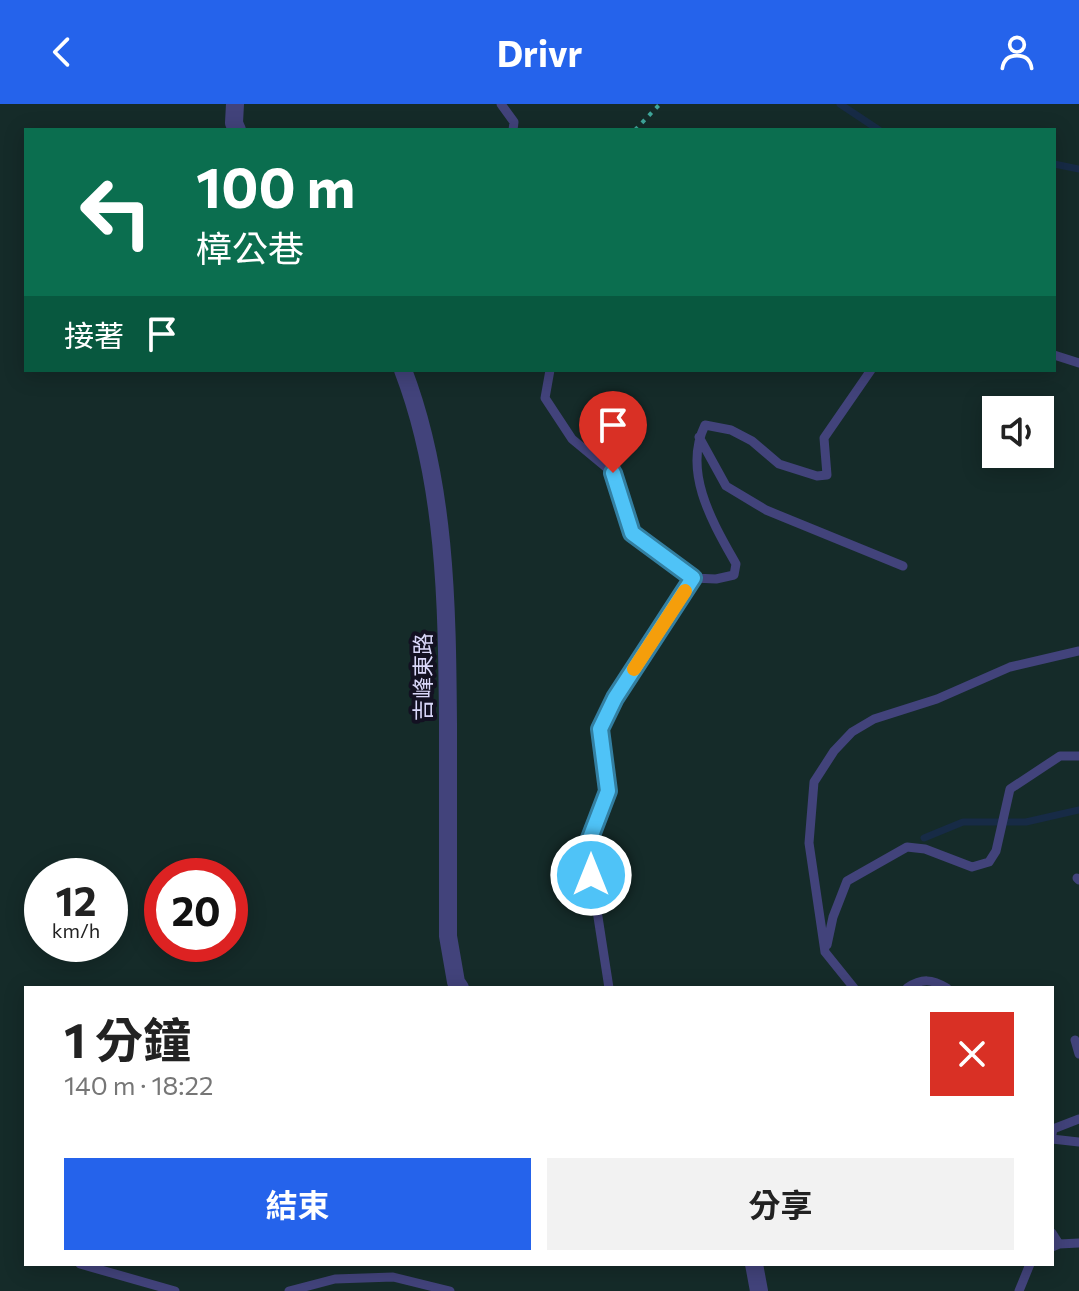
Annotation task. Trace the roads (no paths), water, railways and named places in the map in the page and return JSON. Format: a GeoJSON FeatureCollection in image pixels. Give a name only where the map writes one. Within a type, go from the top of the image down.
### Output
{"type":"FeatureCollection","features":[{"type":"Feature","properties":{"kind":"street"},"geometry":{"type":"LineString","coordinates":[[235,104],[236,128]]}},
{"type":"Feature","properties":{"kind":"street","name":"吉峰東路"},"geometry":{"type":"LineString","coordinates":[[404,372],[418,410],[430,462],[447,602],[448,936],[459,986]]}},
{"type":"Feature","properties":{"kind":"street"},"geometry":{"type":"LineString","coordinates":[[754,1266],[759,1291]]}},
{"type":"Feature","properties":{"kind":"lane"},"geometry":{"type":"LineString","coordinates":[[501,104],[514,122],[513,128]]}},
{"type":"Feature","properties":{"kind":"lane"},"geometry":{"type":"LineString","coordinates":[[1056,356],[1079,363]]}},
{"type":"Feature","properties":{"kind":"lane"},"geometry":{"type":"LineString","coordinates":[[550,372],[545,398],[572,439],[613,473],[632,533],[693,578],[716,579],[734,575],[736,564],[707,512],[696,461],[699,437],[705,425],[731,430],[752,441],[779,464],[817,476],[827,475],[824,438],[870,372]]}},
{"type":"Feature","properties":{"kind":"lane"},"geometry":{"type":"LineString","coordinates":[[699,437],[726,486],[766,510],[903,566]]}},
{"type":"Feature","properties":{"kind":"lane"},"geometry":{"type":"LineString","coordinates":[[609,986],[587,846],[608,791],[600,729],[615,698],[693,578]]}},
{"type":"Feature","properties":{"kind":"lane"},"geometry":{"type":"LineString","coordinates":[[852,986],[825,952],[809,843],[814,782],[834,751],[852,732],[874,719],[937,699],[1010,667],[1079,651]]}},
{"type":"Feature","properties":{"kind":"lane"},"geometry":{"type":"LineString","coordinates":[[825,952],[833,917],[847,881],[907,847],[925,849],[972,867],[989,862],[996,851],[1010,789],[1060,756],[1079,756]]}},
{"type":"Feature","properties":{"kind":"lane"},"geometry":{"type":"LineString","coordinates":[[910,986],[918,981],[935,980],[944,986]]}},
{"type":"Feature","properties":{"kind":"lane"},"geometry":{"type":"LineString","coordinates":[[1075,1040],[1079,1054]]}},
{"type":"Feature","properties":{"kind":"lane"},"geometry":{"type":"LineString","coordinates":[[1054,1129],[1079,1119]]}},
{"type":"Feature","properties":{"kind":"lane"},"geometry":{"type":"LineString","coordinates":[[1054,1136],[1079,1142]]}},
{"type":"Feature","properties":{"kind":"lane"},"geometry":{"type":"LineString","coordinates":[[1056,1245],[1079,1243]]}},
{"type":"Feature","properties":{"kind":"lane"},"geometry":{"type":"LineString","coordinates":[[87,1266],[175,1291]]}},
{"type":"Feature","properties":{"kind":"lane"},"geometry":{"type":"LineString","coordinates":[[1019,1291],[1029,1266]]}},
{"type":"Feature","properties":{"kind":"lane"},"geometry":{"type":"LineString","coordinates":[[289,1291],[335,1279],[393,1277],[450,1291]]}},
{"type":"Feature","properties":{"kind":"waterway"},"geometry":{"type":"LineString","coordinates":[[840,104],[876,128]]}},
{"type":"Feature","properties":{"kind":"waterway"},"geometry":{"type":"LineString","coordinates":[[1056,164],[1079,169]]}},
{"type":"Feature","properties":{"kind":"waterway"},"geometry":{"type":"LineString","coordinates":[[924,838],[963,822],[1026,822],[1079,810]]}}]}
